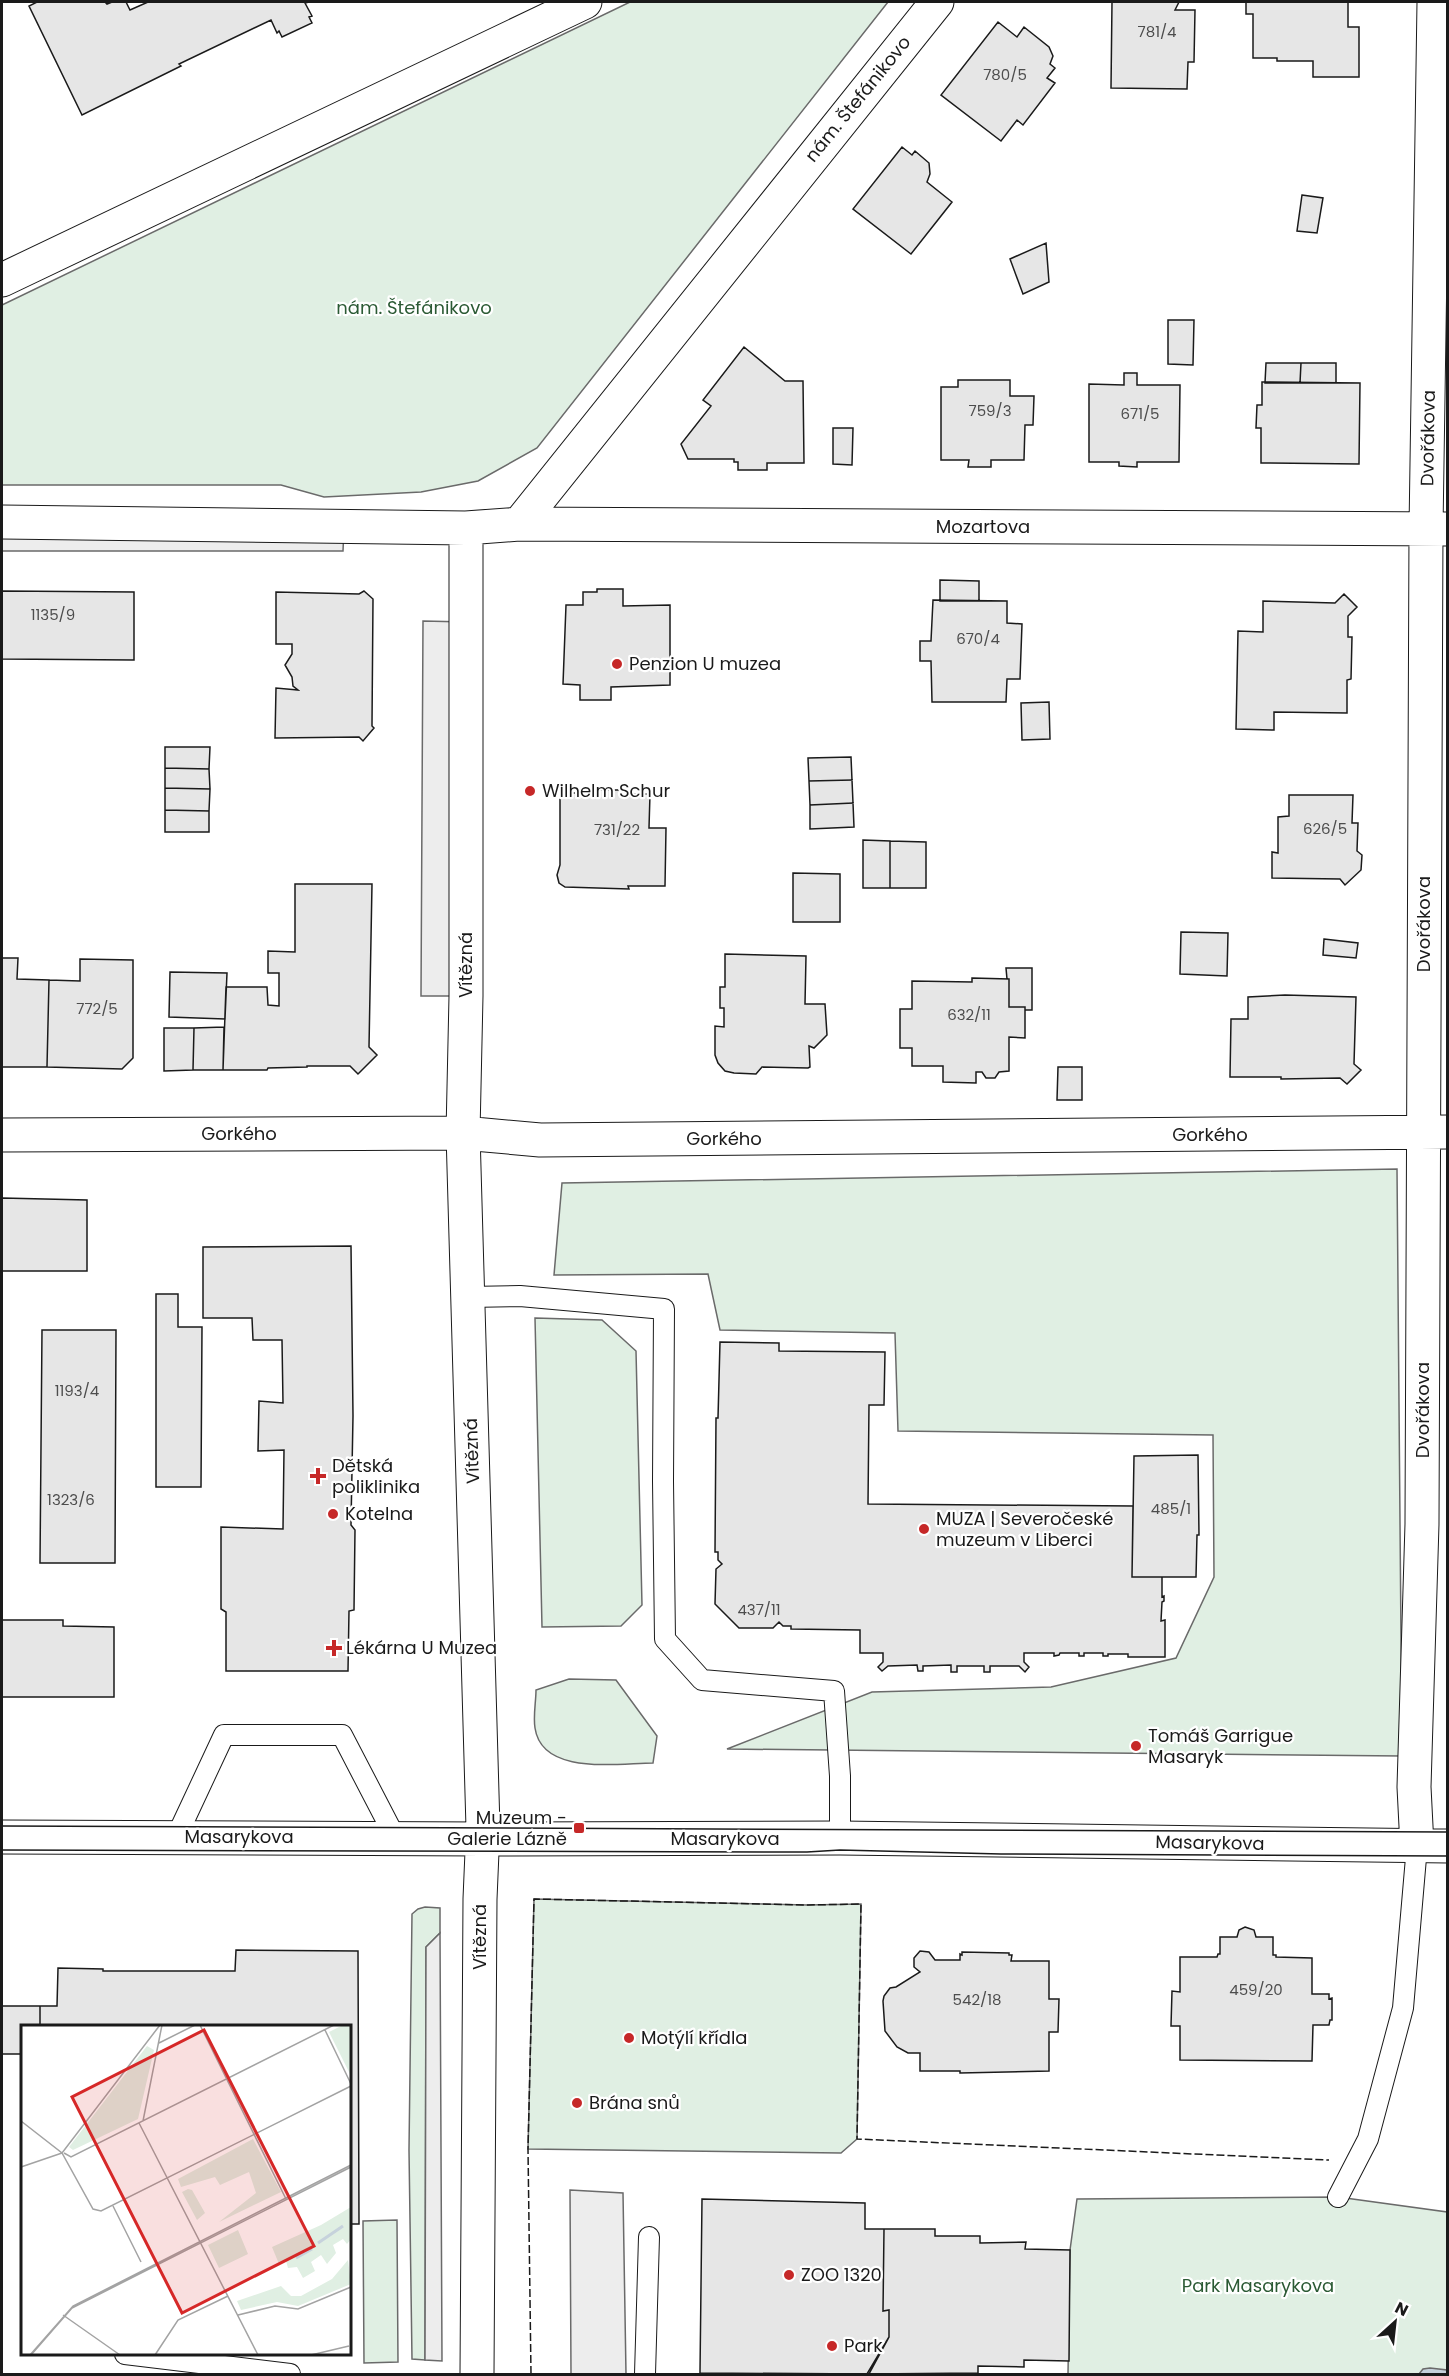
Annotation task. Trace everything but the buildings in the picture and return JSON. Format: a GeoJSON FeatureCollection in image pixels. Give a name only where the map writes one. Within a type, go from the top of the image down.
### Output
{"type":"FeatureCollection","features":[{"type":"Feature","properties":{"kind":"street"},"geometry":{"type":"LineString","coordinates":[[2,280],[585,2]]}},
{"type":"Feature","properties":{"kind":"street","name":"nám. Štefánikovo"},"geometry":{"type":"LineString","coordinates":[[519,524],[937,2]]}},
{"type":"Feature","properties":{"kind":"street","name":"Dvořákova"},"geometry":{"type":"LineString","coordinates":[[1432,1846],[1414,1787],[1435,1132],[1437,529],[1434,2]]}},
{"type":"Feature","properties":{"kind":"street"},"geometry":{"type":"LineString","coordinates":[[2,522],[466,528],[519,524]]}},
{"type":"Feature","properties":{"kind":"street","name":"Mozartova"},"geometry":{"type":"LineString","coordinates":[[519,524],[1437,529]]}},
{"type":"Feature","properties":{"kind":"street","name":"Vítězná"},"geometry":{"type":"LineString","coordinates":[[466,528],[466,996],[463,1133],[483,1839],[480,1911],[477,2374]]}},
{"type":"Feature","properties":{"kind":"street","name":"Gorkého"},"geometry":{"type":"LineString","coordinates":[[2,1135],[463,1133],[540,1140],[1435,1132]]}},
{"type":"Feature","properties":{"kind":"street","name":"Masarykova"},"geometry":{"type":"LineString","coordinates":[[2,1837],[840,1838],[1432,1846]]}},
{"type":"Feature","properties":{"kind":"lane"},"geometry":{"type":"LineString","coordinates":[[468,1297],[520,1296],[664,1309],[665,1639],[702,1680],[834,1691],[840,1776],[840,1838]]}},
{"type":"Feature","properties":{"kind":"lane"},"geometry":{"type":"LineString","coordinates":[[179,1838],[181,1827],[224,1735],[342,1735],[395,1837]]}},
{"type":"Feature","properties":{"kind":"lane"},"geometry":{"type":"LineString","coordinates":[[1338,2197],[1368,2139],[1403,2008],[1432,1846]]}},
{"type":"Feature","properties":{"kind":"lane"},"geometry":{"type":"LineString","coordinates":[[645,2374],[649,2237]]}},
{"type":"Feature","properties":{"kind":"lane"},"geometry":{"type":"LineString","coordinates":[[133,2355],[290,2374]]}},
{"type":"Feature","properties":{"kind":"green space","name":"nám. Štefánikovo"},"geometry":{"type":"Polygon","coordinates":[[[630,2],[888,2],[537,448],[478,481],[421,492],[324,497],[281,485],[2,485],[2,305],[630,2]]]}},
{"type":"Feature","properties":{"kind":"green space"},"geometry":{"type":"Polygon","coordinates":[[[1397,1169],[1402,1756],[727,1749],[872,1692],[1051,1687],[1176,1658],[1214,1577],[1213,1435],[898,1431],[895,1333],[720,1330],[708,1274],[554,1275],[562,1183],[1397,1169]]]}},
{"type":"Feature","properties":{"kind":"green space"},"geometry":{"type":"Polygon","coordinates":[[[535,1318],[602,1320],[636,1351],[642,1605],[621,1626],[542,1627],[535,1318]]]}},
{"type":"Feature","properties":{"kind":"green space"},"geometry":{"type":"Polygon","coordinates":[[[569,1679],[616,1680],[657,1736],[653,1763],[602,1765],[566,1760],[551,1754],[541,1743],[535,1728],[536,1690],[569,1679]]]}},
{"type":"Feature","properties":{"kind":"green space"},"geometry":{"type":"Polygon","coordinates":[[[534,1899],[808,1905],[861,1904],[857,2139],[841,2153],[528,2149],[534,1899]]]}},
{"type":"Feature","properties":{"kind":"green space"},"geometry":{"type":"Polygon","coordinates":[[[425,1907],[440,1908],[440,1933],[426,1947],[425,2360],[412,2359],[409,2150],[412,1914],[425,1907]]]}},
{"type":"Feature","properties":{"kind":"green space","name":"Park Masarykova"},"geometry":{"type":"Polygon","coordinates":[[[1338,2197],[1447,2212],[1447,2374],[1068,2374],[1070,2250],[1077,2199],[1338,2197]]]}},
{"type":"Feature","properties":{"kind":"green space"},"geometry":{"type":"Polygon","coordinates":[[[397,2220],[398,2362],[364,2363],[363,2221],[397,2220]]]}},
{"type":"Feature","properties":{"kind":"shaded area"},"geometry":{"type":"Polygon","coordinates":[[[2,522],[344,527],[343,551],[2,551],[2,522]]]}},
{"type":"Feature","properties":{"kind":"shaded area"},"geometry":{"type":"Polygon","coordinates":[[[423,621],[466,622],[466,996],[421,996],[423,621]]]}},
{"type":"Feature","properties":{"kind":"shaded area"},"geometry":{"type":"Polygon","coordinates":[[[440,1933],[442,2361],[425,2360],[426,1947],[440,1933]]]}},
{"type":"Feature","properties":{"kind":"shaded area"},"geometry":{"type":"Polygon","coordinates":[[[570,2190],[623,2193],[626,2374],[571,2374],[570,2190]]]}},
{"type":"Feature","properties":{"kind":"shaded area"},"geometry":{"type":"Polygon","coordinates":[[[1423,2369],[1447,2370],[1447,2374],[1419,2374],[1423,2369]]]}},
{"type":"Feature","properties":{"kind":"tram line"},"geometry":{"type":"LineString","coordinates":[[2,1826],[1448,1832]]}},
{"type":"Feature","properties":{"kind":"tram line"},"geometry":{"type":"LineString","coordinates":[[2,1850],[807,1852],[840,1850],[1001,1854],[1448,1856]]}},
{"type":"Feature","properties":{"kind":"fence"},"geometry":{"type":"LineString","coordinates":[[531,2374],[528,2149],[534,1899],[808,1905],[861,1904],[857,2139],[1329,2160]]}},
{"type":"Feature","properties":{"kind":"place","name":"Penzion U muzea"},"geometry":{"type":"Point","coordinates":[617,664]}},
{"type":"Feature","properties":{"kind":"place","name":"Wilhelm Schur"},"geometry":{"type":"Point","coordinates":[530,791]}},
{"type":"Feature","properties":{"kind":"place","name":"Dětská poliklinika"},"geometry":{"type":"Point","coordinates":[318,1476]}},
{"type":"Feature","properties":{"kind":"place","name":"Kotelna"},"geometry":{"type":"Point","coordinates":[333,1514]}},
{"type":"Feature","properties":{"kind":"place","name":"MUZA | Severočeské muzeum v Liberci"},"geometry":{"type":"Point","coordinates":[924,1529]}},
{"type":"Feature","properties":{"kind":"place","name":"Lékárna U Muzea"},"geometry":{"type":"Point","coordinates":[334,1648]}},
{"type":"Feature","properties":{"kind":"place","name":"Tomáš Garrigue Masaryk"},"geometry":{"type":"Point","coordinates":[1136,1746]}},
{"type":"Feature","properties":{"kind":"place","name":"Muzeum - Galerie Lázně"},"geometry":{"type":"Point","coordinates":[579,1828]}},
{"type":"Feature","properties":{"kind":"place","name":"Motýlí křídla"},"geometry":{"type":"Point","coordinates":[629,2038]}},
{"type":"Feature","properties":{"kind":"place","name":"Brána snů"},"geometry":{"type":"Point","coordinates":[577,2103]}},
{"type":"Feature","properties":{"kind":"place","name":"ZOO 1320"},"geometry":{"type":"Point","coordinates":[789,2275]}},
{"type":"Feature","properties":{"kind":"place","name":"Park"},"geometry":{"type":"Point","coordinates":[832,2346]}}]}
